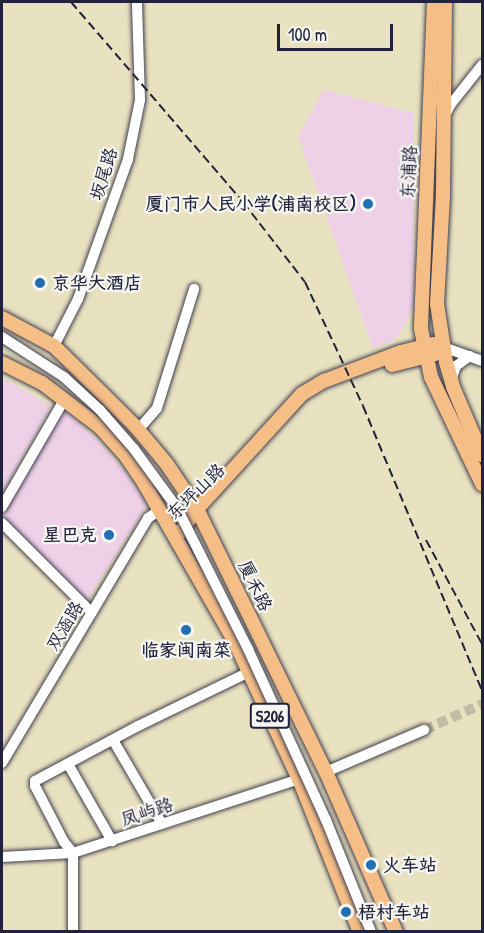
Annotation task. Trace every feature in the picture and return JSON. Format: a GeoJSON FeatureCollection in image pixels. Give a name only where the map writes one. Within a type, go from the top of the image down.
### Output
{"type":"FeatureCollection","features":[{"type":"Feature","properties":{"kind":"main road","name":"东浦路"},"geometry":{"type":"LineString","coordinates":[[434,2],[421,288],[426,354],[431,377],[483,484]]}},
{"type":"Feature","properties":{"kind":"main road","name":"东浦路"},"geometry":{"type":"LineString","coordinates":[[445,2],[438,304],[451,381],[483,455]]}},
{"type":"Feature","properties":{"kind":"main road","name":"厦禾路"},"geometry":{"type":"LineString","coordinates":[[2,318],[54,346],[138,429],[166,463],[199,513],[326,772],[396,932]]}},
{"type":"Feature","properties":{"kind":"main road","name":"东坪山路"},"geometry":{"type":"LineString","coordinates":[[177,537],[293,403],[311,388],[444,348]]}},
{"type":"Feature","properties":{"kind":"main road","name":"S206"},"geometry":{"type":"LineString","coordinates":[[2,361],[64,400],[100,427],[126,456],[177,537],[249,672],[299,779],[360,932]]}},
{"type":"Feature","properties":{"kind":"street","name":"坂尾路"},"geometry":{"type":"LineString","coordinates":[[54,346],[82,289],[128,159],[140,100],[137,2]]}},
{"type":"Feature","properties":{"kind":"street"},"geometry":{"type":"LineString","coordinates":[[444,117],[451,104],[483,65]]}},
{"type":"Feature","properties":{"kind":"street"},"geometry":{"type":"LineString","coordinates":[[138,429],[157,408],[195,289]]}},
{"type":"Feature","properties":{"kind":"street"},"geometry":{"type":"LineString","coordinates":[[2,337],[64,377],[100,410],[134,449],[177,508],[248,649],[326,820],[372,932]]}},
{"type":"Feature","properties":{"kind":"street"},"geometry":{"type":"LineString","coordinates":[[444,348],[483,361]]}},
{"type":"Feature","properties":{"kind":"street"},"geometry":{"type":"LineString","coordinates":[[451,381],[456,366],[470,356]]}},
{"type":"Feature","properties":{"kind":"street"},"geometry":{"type":"LineString","coordinates":[[2,507],[64,400]]}},
{"type":"Feature","properties":{"kind":"street","name":"双涵路"},"geometry":{"type":"LineString","coordinates":[[2,763],[148,518],[160,510]]}},
{"type":"Feature","properties":{"kind":"street"},"geometry":{"type":"LineString","coordinates":[[2,523],[92,613]]}},
{"type":"Feature","properties":{"kind":"street"},"geometry":{"type":"LineString","coordinates":[[73,932],[73,854],[64,842],[35,786],[36,781],[249,672]]}},
{"type":"Feature","properties":{"kind":"street"},"geometry":{"type":"LineString","coordinates":[[326,772],[424,730]]}},
{"type":"Feature","properties":{"kind":"street"},"geometry":{"type":"LineString","coordinates":[[113,740],[162,824]]}},
{"type":"Feature","properties":{"kind":"street"},"geometry":{"type":"LineString","coordinates":[[68,764],[112,841]]}},
{"type":"Feature","properties":{"kind":"street","name":"凤屿路"},"geometry":{"type":"LineString","coordinates":[[2,857],[73,854],[299,779]]}},
{"type":"Feature","properties":{"kind":"shaded area","name":"厦门市人民小学(浦南校区)"},"geometry":{"type":"Polygon","coordinates":[[[324,90],[414,113],[414,302],[406,324],[395,340],[373,348],[298,136],[324,90]]]}},
{"type":"Feature","properties":{"kind":"shaded area"},"geometry":{"type":"Polygon","coordinates":[[[2,377],[51,406],[2,493],[2,377]]]}},
{"type":"Feature","properties":{"kind":"shaded area"},"geometry":{"type":"Polygon","coordinates":[[[64,409],[102,444],[126,473],[147,505],[85,604],[2,518],[64,409]]]}},
{"type":"Feature","properties":{"kind":"tunnel"},"geometry":{"type":"LineString","coordinates":[[424,730],[482,704]]}},
{"type":"Feature","properties":{"kind":"railway"},"geometry":{"type":"LineString","coordinates":[[71,2],[243,202],[305,282],[363,406],[482,690]]}},
{"type":"Feature","properties":{"kind":"railway"},"geometry":{"type":"LineString","coordinates":[[426,540],[482,644]]}},
{"type":"Feature","properties":{"kind":"place","name":"厦门市人民小学(浦南校区)"},"geometry":{"type":"Point","coordinates":[368,204]}},
{"type":"Feature","properties":{"kind":"place","name":"京华大酒店"},"geometry":{"type":"Point","coordinates":[40,283]}},
{"type":"Feature","properties":{"kind":"place","name":"星巴克"},"geometry":{"type":"Point","coordinates":[109,535]}},
{"type":"Feature","properties":{"kind":"place","name":"临家闽南菜"},"geometry":{"type":"Point","coordinates":[186,630]}},
{"type":"Feature","properties":{"kind":"place","name":"火车站"},"geometry":{"type":"Point","coordinates":[371,865]}},
{"type":"Feature","properties":{"kind":"place","name":"梧村车站"},"geometry":{"type":"Point","coordinates":[346,912]}}]}
